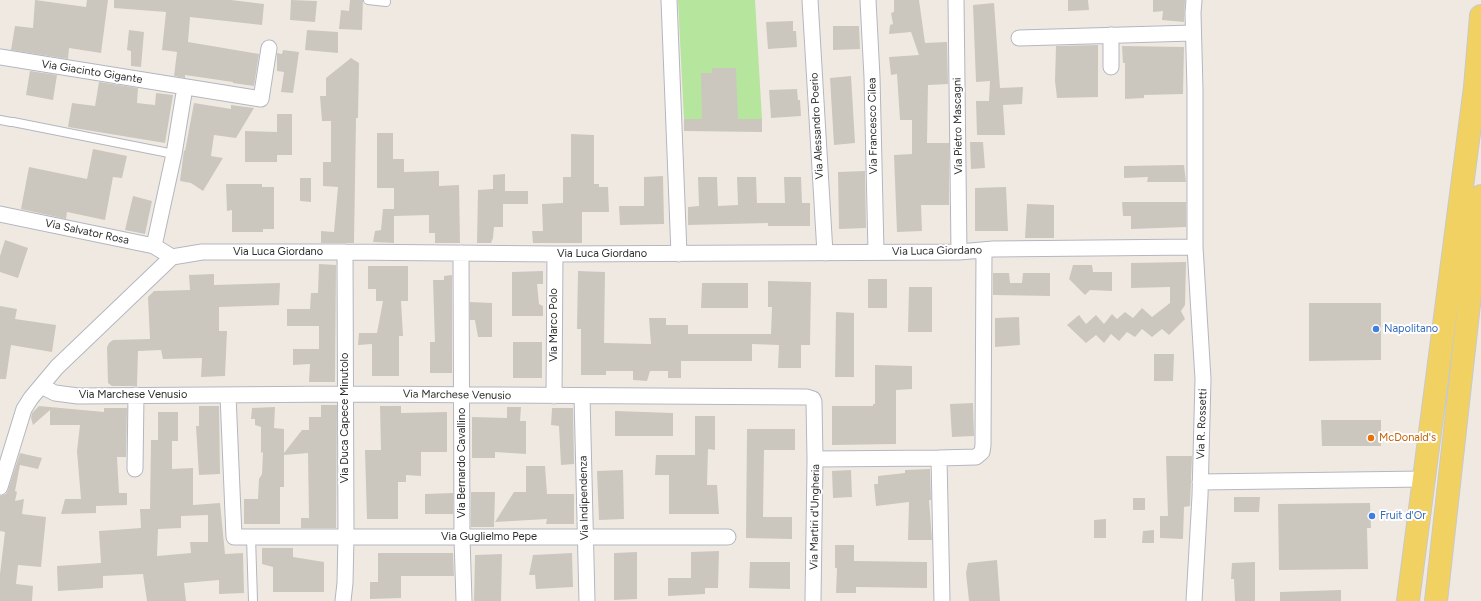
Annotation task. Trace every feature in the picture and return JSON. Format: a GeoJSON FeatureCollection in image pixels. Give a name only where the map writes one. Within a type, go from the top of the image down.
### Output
{"type":"FeatureCollection","features":[{"type":"Feature","properties":{"kind":"main road"},"geometry":{"type":"LineString","coordinates":[[1408,601],[1475,87],[1481,16]]}},
{"type":"Feature","properties":{"kind":"main road"},"geometry":{"type":"LineString","coordinates":[[1436,601],[1477,264],[1481,196]]}},
{"type":"Feature","properties":{"kind":"street"},"geometry":{"type":"LineString","coordinates":[[669,0],[679,254]]}},
{"type":"Feature","properties":{"kind":"street","name":"Via Alessandro Poerio"},"geometry":{"type":"LineString","coordinates":[[810,0],[825,253]]}},
{"type":"Feature","properties":{"kind":"street","name":"Via Francesco Cilea"},"geometry":{"type":"LineString","coordinates":[[868,0],[872,77],[876,252]]}},
{"type":"Feature","properties":{"kind":"street","name":"Via Pietro Mascagni"},"geometry":{"type":"LineString","coordinates":[[956,0],[959,252]]}},
{"type":"Feature","properties":{"kind":"street","name":"Via R. Rossetti"},"geometry":{"type":"LineString","coordinates":[[1194,0],[1195,248],[1203,379],[1194,601]]}},
{"type":"Feature","properties":{"kind":"street"},"geometry":{"type":"LineString","coordinates":[[1019,38],[1193,33]]}},
{"type":"Feature","properties":{"kind":"street"},"geometry":{"type":"LineString","coordinates":[[1111,35],[1111,67]]}},
{"type":"Feature","properties":{"kind":"street","name":"Via Giacinto Gigante"},"geometry":{"type":"LineString","coordinates":[[0,58],[262,98],[269,48]]}},
{"type":"Feature","properties":{"kind":"street"},"geometry":{"type":"LineString","coordinates":[[154,246],[174,154],[185,87]]}},
{"type":"Feature","properties":{"kind":"street","name":"Via Salvator Rosa"},"geometry":{"type":"LineString","coordinates":[[0,214],[154,246],[172,257]]}},
{"type":"Feature","properties":{"kind":"street","name":"Via Luca Giordano"},"geometry":{"type":"LineString","coordinates":[[172,257],[202,252],[679,254],[959,252],[994,249],[1195,248]]}},
{"type":"Feature","properties":{"kind":"street","name":"Via Martiri d'Ungheria"},"geometry":{"type":"LineString","coordinates":[[813,601],[815,459],[976,457],[982,450],[984,250]]}},
{"type":"Feature","properties":{"kind":"street","name":"Via Duca Capece Minutolo"},"geometry":{"type":"LineString","coordinates":[[343,601],[346,536],[345,252]]}},
{"type":"Feature","properties":{"kind":"street","name":"Via Bernardo Cavallino"},"geometry":{"type":"LineString","coordinates":[[461,253],[462,538],[464,601]]}},
{"type":"Feature","properties":{"kind":"street","name":"Via Marco Polo"},"geometry":{"type":"LineString","coordinates":[[554,396],[555,254]]}},
{"type":"Feature","properties":{"kind":"street"},"geometry":{"type":"LineString","coordinates":[[0,487],[24,409],[31,398],[57,367],[172,257]]}},
{"type":"Feature","properties":{"kind":"street","name":"Via Marchese Venusio"},"geometry":{"type":"LineString","coordinates":[[41,386],[55,393],[65,395],[345,394],[811,397],[814,402],[815,459]]}},
{"type":"Feature","properties":{"kind":"street"},"geometry":{"type":"LineString","coordinates":[[135,469],[136,395]]}},
{"type":"Feature","properties":{"kind":"street","name":"Via Guglielmo Pepe"},"geometry":{"type":"LineString","coordinates":[[228,395],[233,536],[462,538],[728,537]]}},
{"type":"Feature","properties":{"kind":"street","name":"Via Indipendenza"},"geometry":{"type":"LineString","coordinates":[[582,396],[587,601]]}},
{"type":"Feature","properties":{"kind":"street"},"geometry":{"type":"LineString","coordinates":[[939,458],[942,601]]}},
{"type":"Feature","properties":{"kind":"street"},"geometry":{"type":"LineString","coordinates":[[1200,482],[1424,478]]}},
{"type":"Feature","properties":{"kind":"street","name":"Via Duca Capece Minutolo"},"geometry":{"type":"LineString","coordinates":[[345,583],[351,601]]}},
{"type":"Feature","properties":{"kind":"street"},"geometry":{"type":"LineString","coordinates":[[343,601],[351,601]]}},
{"type":"Feature","properties":{"kind":"lane"},"geometry":{"type":"LineString","coordinates":[[368,0],[386,2]]}},
{"type":"Feature","properties":{"kind":"lane"},"geometry":{"type":"LineString","coordinates":[[0,120],[174,154]]}},
{"type":"Feature","properties":{"kind":"lane"},"geometry":{"type":"LineString","coordinates":[[251,537],[253,601]]}},
{"type":"Feature","properties":{"kind":"green space"},"geometry":{"type":"Polygon","coordinates":[[[678,0],[755,0],[762,119],[684,119],[678,0]]]}},
{"type":"Feature","properties":{"kind":"building"},"geometry":{"type":"Polygon","coordinates":[[[35,0],[86,7],[87,0],[108,0],[101,53],[69,48],[68,59],[11,50],[15,26],[33,28],[35,0]]]}},
{"type":"Feature","properties":{"kind":"building"},"geometry":{"type":"Polygon","coordinates":[[[114,0],[231,0],[264,4],[262,25],[190,17],[188,42],[259,54],[254,86],[185,75],[185,78],[174,76],[177,52],[162,50],[166,12],[114,8],[114,0]]]}},
{"type":"Feature","properties":{"kind":"building"},"geometry":{"type":"Polygon","coordinates":[[[291,0],[317,1],[315,22],[290,20],[291,0]]]}},
{"type":"Feature","properties":{"kind":"building"},"geometry":{"type":"Polygon","coordinates":[[[350,0],[363,0],[362,30],[339,29],[341,10],[349,11],[350,0]]]}},
{"type":"Feature","properties":{"kind":"building"},"geometry":{"type":"Polygon","coordinates":[[[894,0],[919,0],[925,43],[947,42],[948,84],[928,85],[927,143],[949,143],[949,205],[921,205],[922,231],[897,232],[894,155],[912,154],[912,120],[900,120],[897,74],[891,75],[889,57],[919,55],[911,32],[889,34],[890,25],[893,24],[891,13],[894,12],[894,0]]]}},
{"type":"Feature","properties":{"kind":"building"},"geometry":{"type":"Polygon","coordinates":[[[1068,0],[1088,0],[1089,10],[1068,11],[1068,0]]]}},
{"type":"Feature","properties":{"kind":"building"},"geometry":{"type":"Polygon","coordinates":[[[1153,0],[1185,0],[1184,22],[1162,20],[1163,11],[1153,12],[1153,0]]]}},
{"type":"Feature","properties":{"kind":"building"},"geometry":{"type":"Polygon","coordinates":[[[994,3],[1000,88],[1023,87],[1022,104],[1003,105],[1005,135],[977,135],[976,101],[989,101],[990,81],[976,82],[973,5],[994,3]]]}},
{"type":"Feature","properties":{"kind":"building"},"geometry":{"type":"Polygon","coordinates":[[[793,21],[793,31],[796,31],[797,47],[768,49],[766,22],[793,21]]]}},
{"type":"Feature","properties":{"kind":"building"},"geometry":{"type":"Polygon","coordinates":[[[833,26],[859,26],[860,49],[833,50],[833,26]]]}},
{"type":"Feature","properties":{"kind":"building"},"geometry":{"type":"Polygon","coordinates":[[[129,30],[144,32],[141,67],[131,66],[131,51],[127,50],[129,30]]]}},
{"type":"Feature","properties":{"kind":"building"},"geometry":{"type":"Polygon","coordinates":[[[307,30],[338,32],[338,53],[305,50],[307,30]]]}},
{"type":"Feature","properties":{"kind":"building"},"geometry":{"type":"Polygon","coordinates":[[[1098,45],[1098,97],[1057,98],[1055,81],[1056,46],[1098,45]]]}},
{"type":"Feature","properties":{"kind":"building"},"geometry":{"type":"Polygon","coordinates":[[[1122,46],[1184,47],[1183,94],[1144,95],[1144,98],[1125,99],[1125,63],[1123,63],[1122,46]]]}},
{"type":"Feature","properties":{"kind":"building"},"geometry":{"type":"Polygon","coordinates":[[[283,50],[299,52],[293,93],[281,92],[284,72],[277,71],[277,53],[282,54],[283,50]]]}},
{"type":"Feature","properties":{"kind":"building"},"geometry":{"type":"Polygon","coordinates":[[[351,58],[359,63],[358,118],[356,118],[354,243],[321,243],[321,231],[334,232],[338,187],[323,186],[323,162],[331,162],[331,121],[322,121],[320,96],[326,96],[326,78],[351,58]]]}},
{"type":"Feature","properties":{"kind":"building"},"geometry":{"type":"Polygon","coordinates":[[[712,68],[736,68],[738,119],[762,119],[762,132],[684,131],[684,119],[702,119],[701,73],[712,73],[712,68]]]}},
{"type":"Feature","properties":{"kind":"building"},"geometry":{"type":"Polygon","coordinates":[[[30,71],[57,75],[53,100],[26,95],[30,71]]]}},
{"type":"Feature","properties":{"kind":"building"},"geometry":{"type":"Polygon","coordinates":[[[851,76],[855,143],[834,145],[830,78],[851,76]]]}},
{"type":"Feature","properties":{"kind":"building"},"geometry":{"type":"Polygon","coordinates":[[[99,82],[138,88],[137,103],[155,105],[156,93],[173,95],[165,143],[68,127],[72,103],[95,106],[99,82]]]}},
{"type":"Feature","properties":{"kind":"building"},"geometry":{"type":"Polygon","coordinates":[[[797,89],[798,100],[800,100],[801,116],[771,118],[769,90],[797,89]]]}},
{"type":"Feature","properties":{"kind":"building"},"geometry":{"type":"Polygon","coordinates":[[[194,103],[231,109],[231,105],[254,108],[236,138],[214,135],[211,156],[223,158],[203,191],[191,183],[180,181],[184,150],[185,151],[194,103]]]}},
{"type":"Feature","properties":{"kind":"building"},"geometry":{"type":"Polygon","coordinates":[[[277,114],[292,114],[292,155],[277,155],[277,162],[245,162],[245,131],[277,132],[277,114]]]}},
{"type":"Feature","properties":{"kind":"building"},"geometry":{"type":"Polygon","coordinates":[[[377,133],[393,133],[393,159],[404,159],[404,172],[439,171],[439,186],[459,185],[460,243],[435,243],[435,233],[429,233],[429,215],[394,216],[394,243],[373,242],[375,231],[381,230],[383,209],[394,209],[394,188],[377,188],[377,133]]]}},
{"type":"Feature","properties":{"kind":"building"},"geometry":{"type":"Polygon","coordinates":[[[571,134],[594,135],[594,184],[599,184],[599,187],[608,187],[609,212],[582,212],[582,243],[533,243],[532,231],[543,231],[542,204],[563,203],[563,177],[571,177],[571,134]]]}},
{"type":"Feature","properties":{"kind":"building"},"geometry":{"type":"Polygon","coordinates":[[[970,142],[983,142],[985,168],[971,169],[970,142]]]}},
{"type":"Feature","properties":{"kind":"building"},"geometry":{"type":"Polygon","coordinates":[[[93,149],[127,156],[122,178],[113,177],[105,220],[67,212],[66,219],[21,209],[29,167],[87,179],[93,149]]]}},
{"type":"Feature","properties":{"kind":"building"},"geometry":{"type":"Polygon","coordinates":[[[1184,165],[1186,182],[1147,182],[1148,177],[1124,178],[1124,166],[1184,165]]]}},
{"type":"Feature","properties":{"kind":"building"},"geometry":{"type":"Polygon","coordinates":[[[865,171],[866,228],[839,229],[838,172],[865,171]]]}},
{"type":"Feature","properties":{"kind":"building"},"geometry":{"type":"Polygon","coordinates":[[[505,174],[505,191],[528,191],[528,204],[503,204],[503,227],[494,227],[491,243],[477,243],[478,190],[493,189],[493,175],[505,174]]]}},
{"type":"Feature","properties":{"kind":"building"},"geometry":{"type":"Polygon","coordinates":[[[663,176],[664,224],[620,225],[619,206],[644,206],[644,177],[663,176]]]}},
{"type":"Feature","properties":{"kind":"building"},"geometry":{"type":"Polygon","coordinates":[[[698,177],[717,177],[718,206],[738,205],[737,177],[756,177],[757,203],[785,203],[784,177],[801,177],[802,203],[810,203],[810,226],[768,226],[768,223],[688,225],[688,207],[699,206],[698,177]]]}},
{"type":"Feature","properties":{"kind":"building"},"geometry":{"type":"Polygon","coordinates":[[[300,178],[311,178],[311,202],[300,201],[300,178]]]}},
{"type":"Feature","properties":{"kind":"building"},"geometry":{"type":"Polygon","coordinates":[[[226,184],[262,184],[262,187],[274,187],[274,229],[263,229],[263,232],[232,232],[232,210],[227,211],[226,184]]]}},
{"type":"Feature","properties":{"kind":"building"},"geometry":{"type":"Polygon","coordinates":[[[1006,187],[1008,231],[975,231],[975,188],[1006,187]]]}},
{"type":"Feature","properties":{"kind":"building"},"geometry":{"type":"Polygon","coordinates":[[[133,196],[152,201],[145,234],[125,230],[133,196]]]}},
{"type":"Feature","properties":{"kind":"building"},"geometry":{"type":"Polygon","coordinates":[[[1122,202],[1186,202],[1186,227],[1131,229],[1131,216],[1123,216],[1122,202]]]}},
{"type":"Feature","properties":{"kind":"building"},"geometry":{"type":"Polygon","coordinates":[[[1027,204],[1054,205],[1054,238],[1025,238],[1027,204]]]}},
{"type":"Feature","properties":{"kind":"building"},"geometry":{"type":"Polygon","coordinates":[[[5,240],[28,248],[18,278],[0,272],[0,256],[5,240]]]}},
{"type":"Feature","properties":{"kind":"building"},"geometry":{"type":"Polygon","coordinates":[[[1186,262],[1185,305],[1181,311],[1185,319],[1169,335],[1162,329],[1152,337],[1142,329],[1135,337],[1127,332],[1119,341],[1111,334],[1104,343],[1096,335],[1086,343],[1067,325],[1079,315],[1086,324],[1096,315],[1104,324],[1112,314],[1117,319],[1125,312],[1133,318],[1142,308],[1152,317],[1170,303],[1170,287],[1131,288],[1131,263],[1186,262]]]}},
{"type":"Feature","properties":{"kind":"building"},"geometry":{"type":"Polygon","coordinates":[[[319,264],[336,265],[335,382],[309,382],[310,364],[293,365],[293,349],[319,349],[319,326],[287,326],[287,309],[310,309],[311,293],[318,293],[319,264]]]}},
{"type":"Feature","properties":{"kind":"building"},"geometry":{"type":"Polygon","coordinates":[[[1073,265],[1092,265],[1093,272],[1112,272],[1112,291],[1090,290],[1085,295],[1069,279],[1073,265]]]}},
{"type":"Feature","properties":{"kind":"building"},"geometry":{"type":"Polygon","coordinates":[[[368,266],[408,266],[408,301],[401,301],[403,336],[399,336],[399,376],[372,376],[372,344],[358,345],[359,333],[377,333],[383,301],[376,301],[376,289],[368,289],[368,266]]]}},
{"type":"Feature","properties":{"kind":"building"},"geometry":{"type":"Polygon","coordinates":[[[543,271],[543,284],[537,284],[539,304],[543,306],[543,316],[512,316],[512,272],[543,271]]]}},
{"type":"Feature","properties":{"kind":"building"},"geometry":{"type":"Polygon","coordinates":[[[578,271],[605,272],[604,343],[651,344],[649,318],[666,318],[666,325],[688,325],[688,334],[771,334],[772,307],[768,307],[768,281],[811,282],[810,345],[801,345],[801,368],[778,368],[779,345],[752,344],[752,361],[681,361],[681,378],[668,378],[668,371],[650,371],[647,381],[633,380],[633,371],[606,371],[606,375],[581,375],[581,329],[577,329],[578,271]]]}},
{"type":"Feature","properties":{"kind":"building"},"geometry":{"type":"Polygon","coordinates":[[[993,273],[1009,273],[1010,283],[1022,283],[1023,273],[1050,273],[1050,296],[993,295],[993,273]]]}},
{"type":"Feature","properties":{"kind":"building"},"geometry":{"type":"Polygon","coordinates":[[[214,274],[214,285],[280,283],[279,305],[219,307],[219,331],[227,331],[225,376],[201,377],[202,358],[163,359],[161,350],[138,351],[137,386],[112,386],[108,383],[107,347],[109,343],[113,340],[150,339],[148,297],[154,291],[190,290],[189,275],[214,274]]]}},
{"type":"Feature","properties":{"kind":"building"},"geometry":{"type":"Polygon","coordinates":[[[452,275],[452,373],[430,373],[430,342],[435,342],[433,280],[444,280],[444,276],[452,275]]]}},
{"type":"Feature","properties":{"kind":"building"},"geometry":{"type":"Polygon","coordinates":[[[868,279],[887,279],[887,308],[868,308],[868,279]]]}},
{"type":"Feature","properties":{"kind":"building"},"geometry":{"type":"Polygon","coordinates":[[[702,283],[748,283],[748,308],[701,308],[702,283]]]}},
{"type":"Feature","properties":{"kind":"building"},"geometry":{"type":"Polygon","coordinates":[[[909,287],[932,287],[932,332],[908,332],[909,287]]]}},
{"type":"Feature","properties":{"kind":"building"},"geometry":{"type":"Polygon","coordinates":[[[470,302],[492,303],[492,337],[478,337],[475,320],[470,320],[470,302]]]}},
{"type":"Feature","properties":{"kind":"building"},"geometry":{"type":"Polygon","coordinates":[[[1309,303],[1381,303],[1381,360],[1309,361],[1309,303]]]}},
{"type":"Feature","properties":{"kind":"building"},"geometry":{"type":"Polygon","coordinates":[[[0,306],[17,309],[15,319],[56,325],[52,352],[11,345],[6,379],[0,379],[0,306]]]}},
{"type":"Feature","properties":{"kind":"building"},"geometry":{"type":"Polygon","coordinates":[[[836,312],[854,313],[854,377],[835,377],[836,312]]]}},
{"type":"Feature","properties":{"kind":"building"},"geometry":{"type":"Polygon","coordinates":[[[1019,317],[1020,345],[995,347],[995,318],[1019,317]]]}},
{"type":"Feature","properties":{"kind":"building"},"geometry":{"type":"Polygon","coordinates":[[[513,342],[542,342],[542,378],[513,378],[513,342]]]}},
{"type":"Feature","properties":{"kind":"building"},"geometry":{"type":"Polygon","coordinates":[[[1154,354],[1174,354],[1173,381],[1154,381],[1154,354]]]}},
{"type":"Feature","properties":{"kind":"building"},"geometry":{"type":"Polygon","coordinates":[[[875,365],[912,366],[912,389],[896,390],[896,444],[832,445],[832,406],[873,406],[873,404],[875,404],[875,365]]]}},
{"type":"Feature","properties":{"kind":"building"},"geometry":{"type":"Polygon","coordinates":[[[973,403],[974,436],[952,437],[950,404],[973,403]]]}},
{"type":"Feature","properties":{"kind":"building"},"geometry":{"type":"Polygon","coordinates":[[[321,405],[337,405],[336,528],[301,528],[301,518],[309,518],[308,453],[284,455],[284,487],[280,487],[280,524],[244,524],[244,499],[258,499],[259,479],[262,474],[263,452],[261,453],[261,427],[255,425],[255,419],[251,419],[252,408],[275,407],[274,428],[284,429],[284,453],[302,430],[309,430],[309,417],[321,417],[321,405]]]}},
{"type":"Feature","properties":{"kind":"building"},"geometry":{"type":"Polygon","coordinates":[[[39,406],[104,412],[104,408],[127,408],[126,457],[117,457],[119,493],[127,493],[127,505],[96,506],[96,513],[61,514],[65,499],[81,499],[77,451],[80,425],[50,425],[50,410],[33,425],[31,418],[32,413],[39,406]]]}},
{"type":"Feature","properties":{"kind":"building"},"geometry":{"type":"Polygon","coordinates":[[[199,406],[219,406],[220,474],[199,475],[196,426],[199,426],[199,406]]]}},
{"type":"Feature","properties":{"kind":"building"},"geometry":{"type":"Polygon","coordinates":[[[380,406],[401,406],[401,413],[447,412],[447,452],[421,452],[421,476],[406,475],[406,482],[398,482],[398,519],[367,519],[365,450],[381,450],[380,406]]]}},
{"type":"Feature","properties":{"kind":"building"},"geometry":{"type":"Polygon","coordinates":[[[507,407],[521,407],[520,421],[526,421],[526,454],[495,452],[495,458],[472,458],[472,417],[507,418],[507,407]]]}},
{"type":"Feature","properties":{"kind":"building"},"geometry":{"type":"Polygon","coordinates":[[[552,408],[573,408],[574,464],[561,465],[559,426],[551,425],[552,408]]]}},
{"type":"Feature","properties":{"kind":"building"},"geometry":{"type":"Polygon","coordinates":[[[615,411],[673,413],[673,436],[615,436],[615,411]]]}},
{"type":"Feature","properties":{"kind":"building"},"geometry":{"type":"Polygon","coordinates":[[[158,412],[178,412],[178,441],[172,441],[172,469],[193,468],[193,505],[220,503],[225,554],[243,553],[244,593],[219,594],[219,580],[184,583],[186,601],[147,601],[143,574],[103,576],[103,588],[58,591],[57,566],[101,563],[99,531],[141,528],[140,509],[150,509],[151,440],[158,440],[158,412]],[[208,515],[181,516],[181,528],[158,529],[157,556],[191,553],[190,542],[208,542],[208,515]]]}},
{"type":"Feature","properties":{"kind":"building"},"geometry":{"type":"Polygon","coordinates":[[[695,416],[715,416],[715,450],[708,449],[707,485],[717,485],[719,514],[669,514],[669,475],[655,475],[656,455],[695,455],[695,416]]]}},
{"type":"Feature","properties":{"kind":"building"},"geometry":{"type":"Polygon","coordinates":[[[1321,420],[1381,420],[1381,446],[1322,446],[1321,420]]]}},
{"type":"Feature","properties":{"kind":"building"},"geometry":{"type":"Polygon","coordinates":[[[747,429],[795,429],[795,450],[764,450],[763,517],[792,517],[792,539],[746,538],[747,429]]]}},
{"type":"Feature","properties":{"kind":"building"},"geometry":{"type":"Polygon","coordinates":[[[20,453],[42,458],[38,469],[20,465],[15,491],[17,492],[15,501],[24,499],[22,514],[46,517],[41,567],[18,565],[16,584],[33,586],[32,601],[0,601],[0,574],[5,532],[0,531],[0,496],[6,494],[8,490],[20,453]]]}},
{"type":"Feature","properties":{"kind":"building"},"geometry":{"type":"Polygon","coordinates":[[[1166,456],[1192,456],[1190,506],[1184,507],[1183,539],[1160,538],[1160,516],[1168,516],[1166,456]]]}},
{"type":"Feature","properties":{"kind":"building"},"geometry":{"type":"Polygon","coordinates":[[[526,466],[545,466],[547,494],[574,494],[574,524],[546,524],[547,519],[495,522],[514,492],[526,492],[526,466]]]}},
{"type":"Feature","properties":{"kind":"building"},"geometry":{"type":"Polygon","coordinates":[[[930,469],[931,500],[929,500],[932,540],[908,540],[909,502],[876,506],[874,484],[878,484],[878,476],[905,473],[905,470],[930,469]]]}},
{"type":"Feature","properties":{"kind":"building"},"geometry":{"type":"Polygon","coordinates":[[[623,470],[624,519],[599,520],[597,471],[623,470]]]}},
{"type":"Feature","properties":{"kind":"building"},"geometry":{"type":"Polygon","coordinates":[[[851,470],[852,497],[833,498],[832,471],[851,470]]]}},
{"type":"Feature","properties":{"kind":"building"},"geometry":{"type":"Polygon","coordinates":[[[471,492],[495,492],[494,527],[471,527],[471,492]]]}},
{"type":"Feature","properties":{"kind":"building"},"geometry":{"type":"Polygon","coordinates":[[[453,493],[453,514],[425,514],[425,494],[453,493]]]}},
{"type":"Feature","properties":{"kind":"building"},"geometry":{"type":"Polygon","coordinates":[[[1234,497],[1260,497],[1259,512],[1234,512],[1234,497]]]}},
{"type":"Feature","properties":{"kind":"building"},"geometry":{"type":"Polygon","coordinates":[[[1133,498],[1145,498],[1145,510],[1133,510],[1133,498]]]}},
{"type":"Feature","properties":{"kind":"building"},"geometry":{"type":"Polygon","coordinates":[[[1370,503],[1371,528],[1367,528],[1368,569],[1279,570],[1278,504],[1370,503]]]}},
{"type":"Feature","properties":{"kind":"building"},"geometry":{"type":"Polygon","coordinates":[[[1106,519],[1106,538],[1094,538],[1094,520],[1106,519]]]}},
{"type":"Feature","properties":{"kind":"building"},"geometry":{"type":"Polygon","coordinates":[[[1154,530],[1154,543],[1142,543],[1143,531],[1154,530]]]}},
{"type":"Feature","properties":{"kind":"building"},"geometry":{"type":"Polygon","coordinates":[[[835,545],[854,545],[854,561],[927,562],[927,588],[856,587],[856,593],[836,593],[837,568],[835,568],[835,545]]]}},
{"type":"Feature","properties":{"kind":"building"},"geometry":{"type":"Polygon","coordinates":[[[262,548],[293,548],[293,557],[324,562],[324,592],[273,592],[273,567],[262,564],[262,548]]]}},
{"type":"Feature","properties":{"kind":"building"},"geometry":{"type":"Polygon","coordinates":[[[719,551],[718,588],[705,588],[705,594],[668,596],[668,578],[691,578],[691,552],[719,551]]]}},
{"type":"Feature","properties":{"kind":"building"},"geometry":{"type":"Polygon","coordinates":[[[637,552],[637,599],[614,600],[614,553],[637,552]]]}},
{"type":"Feature","properties":{"kind":"building"},"geometry":{"type":"Polygon","coordinates":[[[378,553],[453,553],[454,576],[401,576],[401,598],[370,599],[370,582],[378,582],[378,553]]]}},
{"type":"Feature","properties":{"kind":"building"},"geometry":{"type":"Polygon","coordinates":[[[572,553],[573,587],[536,589],[535,575],[529,575],[533,555],[572,553]]]}},
{"type":"Feature","properties":{"kind":"building"},"geometry":{"type":"Polygon","coordinates":[[[502,554],[501,601],[474,601],[475,555],[502,554]]]}},
{"type":"Feature","properties":{"kind":"building"},"geometry":{"type":"Polygon","coordinates":[[[997,560],[1000,601],[969,601],[966,573],[968,563],[997,560]]]}},
{"type":"Feature","properties":{"kind":"building"},"geometry":{"type":"Polygon","coordinates":[[[750,562],[790,562],[790,589],[749,588],[750,562]]]}},
{"type":"Feature","properties":{"kind":"building"},"geometry":{"type":"Polygon","coordinates":[[[1255,562],[1255,601],[1235,601],[1234,579],[1231,579],[1232,563],[1255,562]]]}},
{"type":"Feature","properties":{"kind":"building"},"geometry":{"type":"Polygon","coordinates":[[[1341,590],[1341,601],[1280,601],[1280,592],[1341,590]]]}},
{"type":"Feature","properties":{"kind":"place","name":"Napolitano"},"geometry":{"type":"Point","coordinates":[1376,329]}},
{"type":"Feature","properties":{"kind":"place","name":"McDonald's"},"geometry":{"type":"Point","coordinates":[1371,438]}},
{"type":"Feature","properties":{"kind":"place","name":"Fruit d'Or"},"geometry":{"type":"Point","coordinates":[1372,516]}}]}
